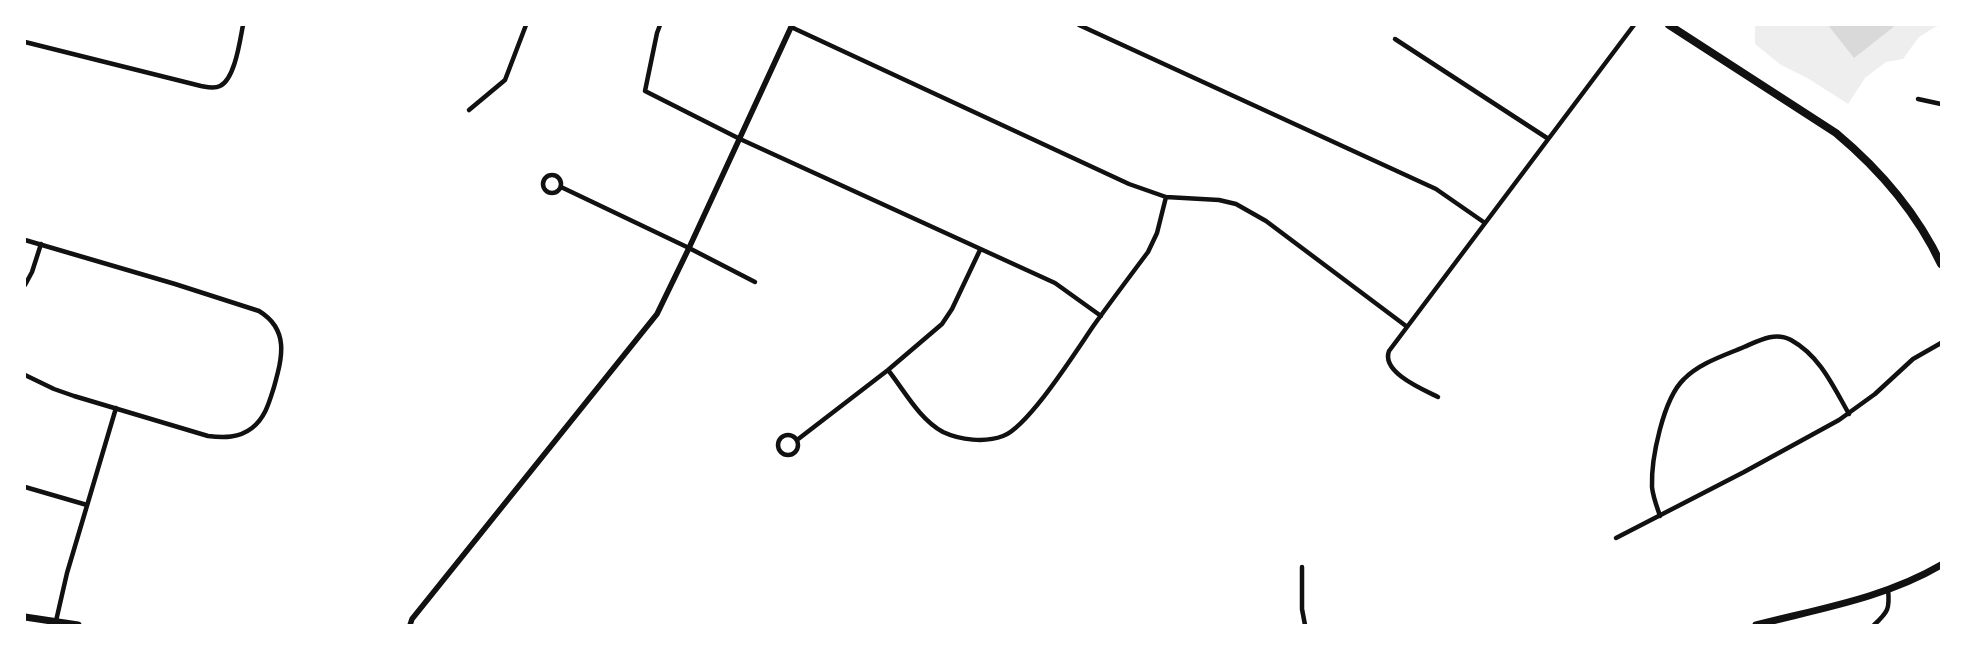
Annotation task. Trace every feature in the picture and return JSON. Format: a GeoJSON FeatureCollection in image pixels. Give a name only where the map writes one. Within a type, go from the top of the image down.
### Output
{"type":"FeatureCollection","features":[{"type":"Feature","properties":{"kind":"main road"},"geometry":{"type":"LineString","coordinates":[[1669,25],[1836,133],[1879,173],[1910,214],[1940,259]]}},
{"type":"Feature","properties":{"kind":"main road"},"geometry":{"type":"LineString","coordinates":[[1756,625],[1863,598],[1915,579],[1941,565]]}},
{"type":"Feature","properties":{"kind":"main road"},"geometry":{"type":"LineString","coordinates":[[25,617],[78,625]]}},
{"type":"Feature","properties":{"kind":"street"},"geometry":{"type":"LineString","coordinates":[[25,42],[200,86],[220,86],[228,79],[231,73],[243,25]]}},
{"type":"Feature","properties":{"kind":"street"},"geometry":{"type":"LineString","coordinates":[[469,110],[505,80],[526,25]]}},
{"type":"Feature","properties":{"kind":"street"},"geometry":{"type":"LineString","coordinates":[[660,25],[656,33],[645,92],[740,139],[1055,284],[1101,316]]}},
{"type":"Feature","properties":{"kind":"street"},"geometry":{"type":"LineString","coordinates":[[1079,25],[1436,189],[1484,223]]}},
{"type":"Feature","properties":{"kind":"street"},"geometry":{"type":"LineString","coordinates":[[1438,397],[1401,376],[1388,362],[1389,350],[1634,25]]}},
{"type":"Feature","properties":{"kind":"street"},"geometry":{"type":"LineString","coordinates":[[410,625],[412,619],[657,314],[791,26],[1129,184],[1166,197],[1219,200],[1244,207],[1266,220],[1406,326]]}},
{"type":"Feature","properties":{"kind":"street"},"geometry":{"type":"LineString","coordinates":[[1395,39],[1547,138]]}},
{"type":"Feature","properties":{"kind":"street"},"geometry":{"type":"LineString","coordinates":[[1918,99],[1941,104]]}},
{"type":"Feature","properties":{"kind":"street"},"geometry":{"type":"LineString","coordinates":[[561,188],[689,248],[755,282]]}},
{"type":"Feature","properties":{"kind":"street"},"geometry":{"type":"LineString","coordinates":[[888,370],[924,417],[943,432],[969,440],[1002,436],[1014,429],[1026,418],[1053,384],[1152,244],[1157,233],[1166,197]]}},
{"type":"Feature","properties":{"kind":"street"},"geometry":{"type":"LineString","coordinates":[[25,240],[249,308],[265,315],[279,333],[282,346],[280,364],[268,407],[261,419],[251,429],[229,437],[208,436],[54,389],[25,375]]}},
{"type":"Feature","properties":{"kind":"street"},"geometry":{"type":"LineString","coordinates":[[25,285],[32,272],[41,244]]}},
{"type":"Feature","properties":{"kind":"street"},"geometry":{"type":"LineString","coordinates":[[798,440],[888,370],[947,318],[980,250]]}},
{"type":"Feature","properties":{"kind":"street"},"geometry":{"type":"LineString","coordinates":[[1660,516],[1653,495],[1652,478],[1665,410],[1680,383],[1692,372],[1709,362],[1767,338],[1785,338],[1808,353],[1816,361],[1849,414]]}},
{"type":"Feature","properties":{"kind":"street"},"geometry":{"type":"LineString","coordinates":[[1616,538],[1744,472],[1849,414],[1875,394],[1914,359],[1941,343]]}},
{"type":"Feature","properties":{"kind":"street"},"geometry":{"type":"LineString","coordinates":[[56,621],[67,573],[116,408]]}},
{"type":"Feature","properties":{"kind":"street"},"geometry":{"type":"LineString","coordinates":[[790,435],[798,440],[799,446],[795,454],[787,456],[778,447],[782,437],[790,435]]}},
{"type":"Feature","properties":{"kind":"street"},"geometry":{"type":"LineString","coordinates":[[25,487],[87,505]]}},
{"type":"Feature","properties":{"kind":"street"},"geometry":{"type":"LineString","coordinates":[[1302,567],[1302,609],[1305,625]]}},
{"type":"Feature","properties":{"kind":"street"},"geometry":{"type":"LineString","coordinates":[[1874,625],[1889,607],[1888,589]]}},
{"type":"Feature","properties":{"kind":"shaded area"},"geometry":{"type":"Polygon","coordinates":[[[1755,25],[1941,25],[1941,27],[1937,26],[1919,37],[1903,59],[1886,62],[1865,78],[1848,104],[1809,79],[1781,65],[1755,44],[1755,25]]]}},
{"type":"Feature","properties":{"kind":"shaded area"},"geometry":{"type":"Polygon","coordinates":[[[1828,25],[1896,25],[1854,58],[1828,25]]]}}]}
